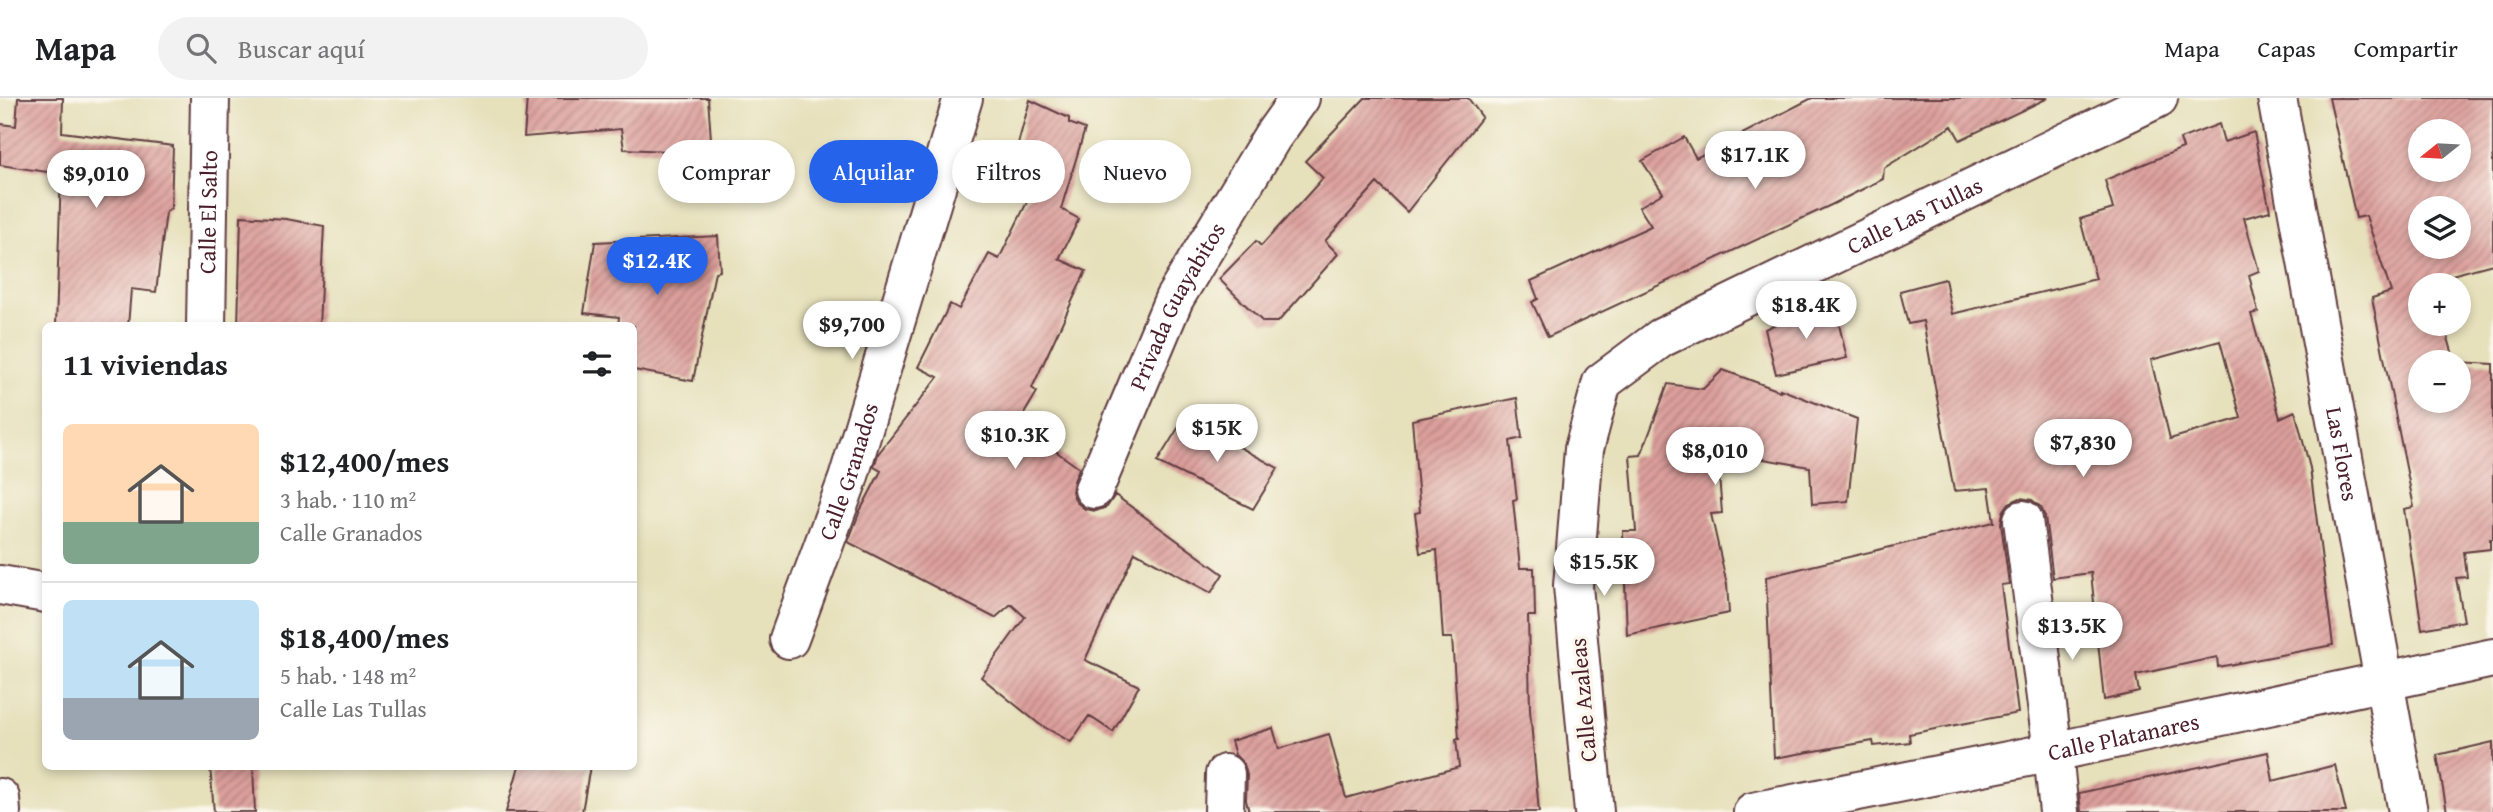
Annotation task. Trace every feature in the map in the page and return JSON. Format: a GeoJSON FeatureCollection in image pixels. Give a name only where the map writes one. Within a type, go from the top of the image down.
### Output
{"type":"FeatureCollection","features":[{"type":"Feature","properties":{"kind":"street","name":"Calle El Salto"},"geometry":{"type":"LineString","coordinates":[[206,322],[210,98]]}},
{"type":"Feature","properties":{"kind":"street","name":"Calle Granados"},"geometry":{"type":"LineString","coordinates":[[789,639],[848,479],[963,98]]}},
{"type":"Feature","properties":{"kind":"street","name":"Privada Guayabitos"},"geometry":{"type":"LineString","coordinates":[[1094,489],[1174,299],[1272,137],[1300,98]]}},
{"type":"Feature","properties":{"kind":"street","name":"Calle Las Tullas"},"geometry":{"type":"LineString","coordinates":[[1602,382],[1661,338],[2158,98]]}},
{"type":"Feature","properties":{"kind":"street","name":"Las Flores"},"geometry":{"type":"LineString","coordinates":[[2277,98],[2408,812]]}},
{"type":"Feature","properties":{"kind":"street","name":"Calle Azaleas"},"geometry":{"type":"LineString","coordinates":[[1594,812],[1573,586],[1584,449],[1602,382]]}},
{"type":"Feature","properties":{"kind":"street"},"geometry":{"type":"LineString","coordinates":[[2023,520],[2059,812]]}},
{"type":"Feature","properties":{"kind":"street"},"geometry":{"type":"LineString","coordinates":[[0,585],[42,592]]}},
{"type":"Feature","properties":{"kind":"street","name":"Calle Platanares"},"geometry":{"type":"LineString","coordinates":[[1753,812],[2053,752],[2493,658]]}},
{"type":"Feature","properties":{"kind":"street"},"geometry":{"type":"LineString","coordinates":[[1224,812],[1225,774]]}},
{"type":"Feature","properties":{"kind":"street"},"geometry":{"type":"LineString","coordinates":[[0,798],[1,812]]}},
{"type":"Feature","properties":{"kind":"building"},"geometry":{"type":"Polygon","coordinates":[[[18,98],[63,98],[62,132],[173,146],[171,208],[166,212],[156,292],[131,289],[128,322],[56,322],[61,174],[0,165],[0,124],[16,126],[18,98]]]}},
{"type":"Feature","properties":{"kind":"building"},"geometry":{"type":"Polygon","coordinates":[[[527,98],[708,98],[711,140],[658,140],[658,151],[624,149],[621,129],[524,137],[527,98]]]}},
{"type":"Feature","properties":{"kind":"building"},"geometry":{"type":"Polygon","coordinates":[[[1365,98],[1468,98],[1482,117],[1407,212],[1377,183],[1325,241],[1338,254],[1278,322],[1263,322],[1219,279],[1256,241],[1261,246],[1323,178],[1305,161],[1365,98]]]}},
{"type":"Feature","properties":{"kind":"building"},"geometry":{"type":"Polygon","coordinates":[[[1812,98],[2048,98],[1960,140],[1952,126],[1884,168],[1883,179],[1548,337],[1532,302],[1538,299],[1531,281],[1651,226],[1639,207],[1663,193],[1642,161],[1684,137],[1696,158],[1812,98]]]}},
{"type":"Feature","properties":{"kind":"building"},"geometry":{"type":"Polygon","coordinates":[[[2329,98],[2493,98],[2493,264],[2459,273],[2408,273],[2408,336],[2447,336],[2452,350],[2408,350],[2408,413],[2471,413],[2471,363],[2493,364],[2493,539],[2490,539],[2490,549],[2464,552],[2467,577],[2456,578],[2464,621],[2422,629],[2404,509],[2414,507],[2372,298],[2391,292],[2366,216],[2356,218],[2329,98]]]}},
{"type":"Feature","properties":{"kind":"building"},"geometry":{"type":"Polygon","coordinates":[[[1030,100],[1069,118],[1069,123],[1085,129],[1082,140],[1079,140],[1079,149],[1065,196],[1065,140],[1019,140],[1030,100]]]}},
{"type":"Feature","properties":{"kind":"building"},"geometry":{"type":"Polygon","coordinates":[[[2219,124],[2224,142],[2254,132],[2270,211],[2244,218],[2259,271],[2249,275],[2258,312],[2251,314],[2280,418],[2295,411],[2310,468],[2333,645],[2218,667],[2217,657],[2136,675],[2139,692],[2104,700],[2091,573],[2053,578],[2045,517],[2041,507],[2032,500],[2020,498],[2009,503],[2003,512],[2001,523],[2009,584],[2001,585],[2018,713],[1909,734],[1910,742],[1874,746],[1873,741],[1774,758],[1766,577],[1994,522],[1989,488],[1954,491],[1923,321],[1908,324],[1900,291],[1945,279],[1952,314],[2096,279],[2080,219],[2113,209],[2105,180],[2183,148],[2180,139],[2219,124]],[[2220,341],[2151,360],[2170,439],[2241,418],[2220,341]]]}},
{"type":"Feature","properties":{"kind":"building"},"geometry":{"type":"Polygon","coordinates":[[[1027,203],[1063,203],[1061,209],[1079,219],[1059,259],[1086,271],[1032,388],[1037,392],[1018,424],[1079,468],[1072,492],[1076,502],[1085,509],[1096,511],[1107,507],[1115,495],[1223,574],[1211,593],[1135,552],[1085,660],[1139,686],[1113,732],[1089,716],[1071,742],[1039,724],[981,677],[1025,617],[1011,604],[995,618],[848,542],[860,511],[881,471],[874,467],[878,454],[938,377],[918,367],[950,304],[959,309],[989,254],[999,259],[1027,203]]]}},
{"type":"Feature","properties":{"kind":"building"},"geometry":{"type":"Polygon","coordinates":[[[241,216],[286,219],[324,226],[319,322],[238,322],[241,216]]]}},
{"type":"Feature","properties":{"kind":"building"},"geometry":{"type":"Polygon","coordinates":[[[718,236],[720,271],[715,272],[693,381],[637,371],[637,322],[618,322],[619,317],[584,313],[595,242],[718,236]]]}},
{"type":"Feature","properties":{"kind":"building"},"geometry":{"type":"Polygon","coordinates":[[[1835,308],[1847,358],[1776,374],[1765,329],[1804,310],[1805,316],[1835,308]]]}},
{"type":"Feature","properties":{"kind":"building"},"geometry":{"type":"Polygon","coordinates":[[[1723,370],[1857,419],[1848,501],[1812,504],[1810,467],[1717,451],[1722,513],[1711,514],[1727,585],[1729,613],[1627,635],[1623,531],[1636,531],[1630,456],[1641,455],[1668,384],[1703,389],[1723,370]]]}},
{"type":"Feature","properties":{"kind":"building"},"geometry":{"type":"Polygon","coordinates":[[[1517,398],[1522,438],[1510,441],[1517,499],[1513,500],[1520,568],[1534,568],[1535,616],[1528,616],[1530,710],[1539,812],[1249,812],[1246,800],[1247,775],[1244,764],[1235,755],[1231,741],[1273,728],[1279,749],[1329,734],[1346,798],[1459,767],[1452,638],[1443,638],[1437,550],[1420,553],[1415,513],[1420,512],[1412,420],[1517,398]]]}},
{"type":"Feature","properties":{"kind":"building"},"geometry":{"type":"Polygon","coordinates":[[[1185,417],[1278,468],[1253,509],[1157,462],[1185,417]]]}},
{"type":"Feature","properties":{"kind":"building"},"geometry":{"type":"Polygon","coordinates":[[[2493,742],[2493,812],[2447,812],[2437,755],[2493,742]]]}},
{"type":"Feature","properties":{"kind":"building"},"geometry":{"type":"Polygon","coordinates":[[[2268,752],[2273,781],[2335,765],[2346,812],[2081,812],[2079,793],[2268,752]]]}},
{"type":"Feature","properties":{"kind":"building"},"geometry":{"type":"Polygon","coordinates":[[[210,770],[253,770],[255,812],[214,812],[210,770]]]}},
{"type":"Feature","properties":{"kind":"building"},"geometry":{"type":"Polygon","coordinates":[[[518,770],[589,770],[582,812],[506,812],[518,770]]]}}]}
